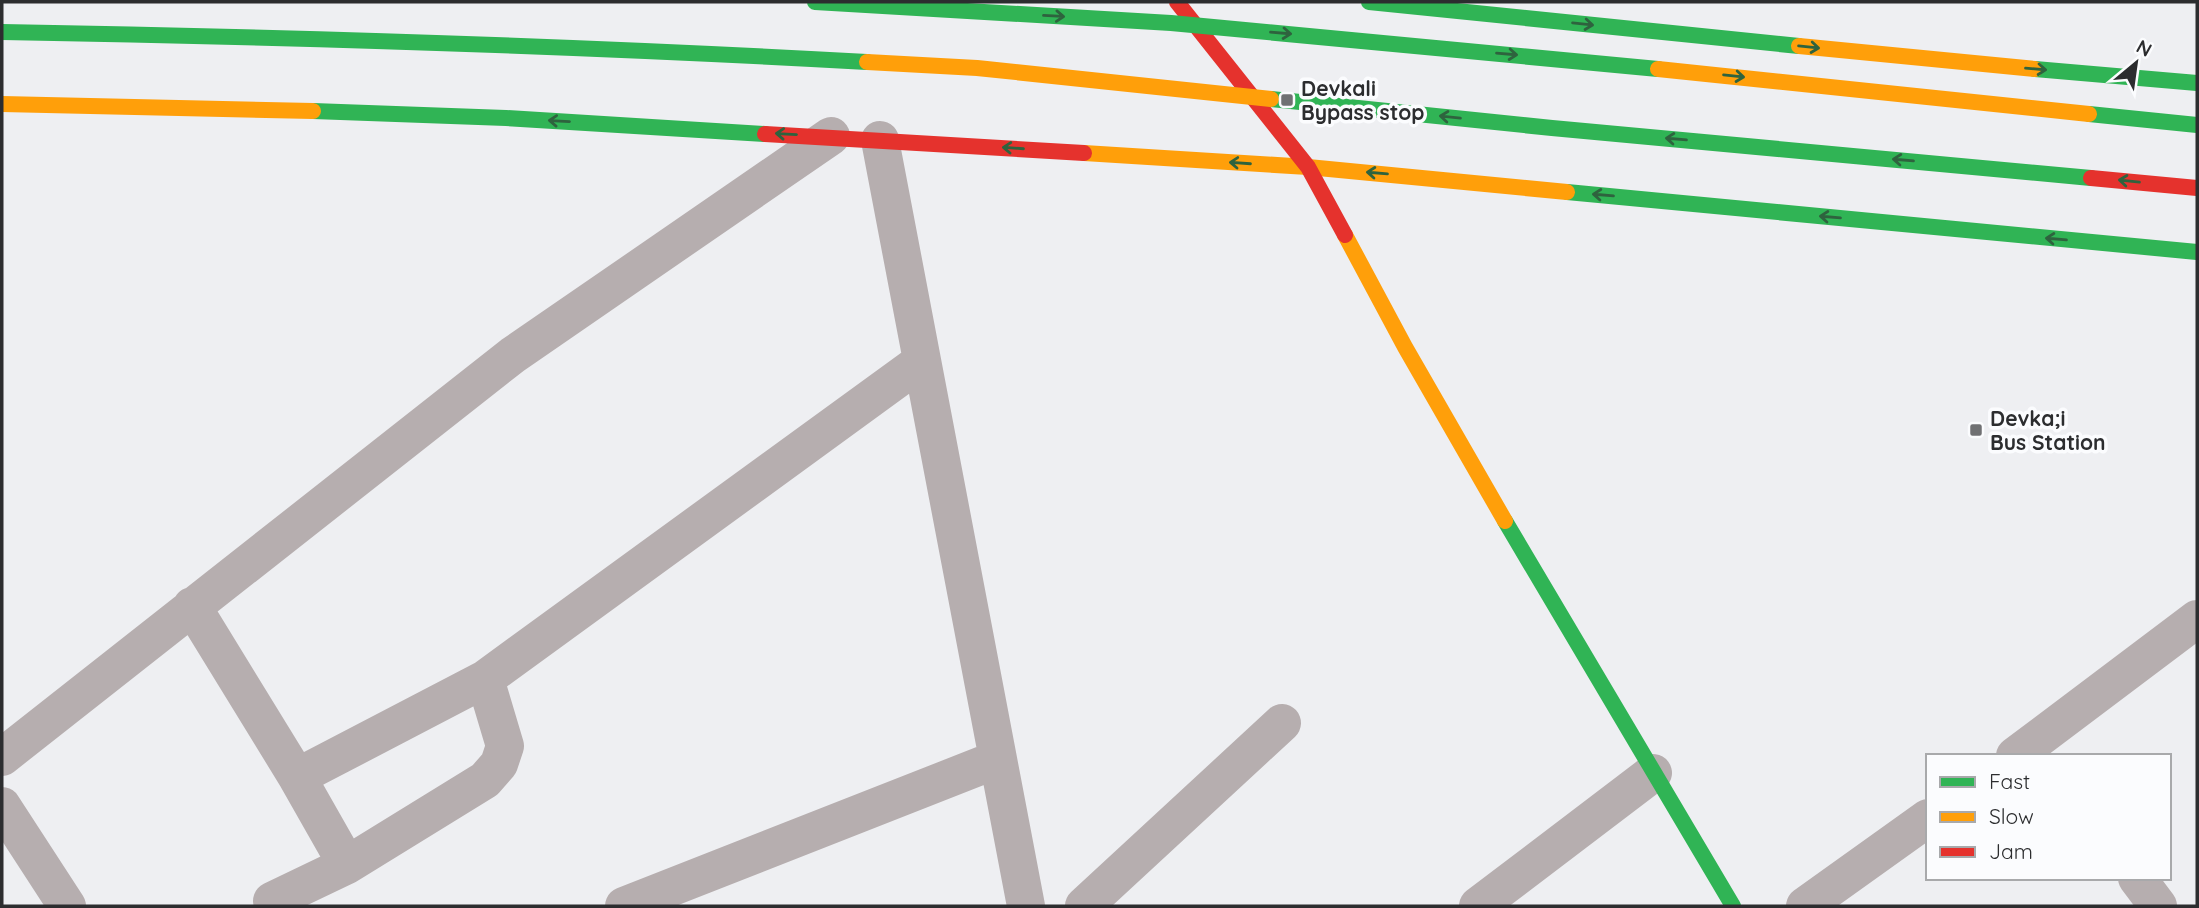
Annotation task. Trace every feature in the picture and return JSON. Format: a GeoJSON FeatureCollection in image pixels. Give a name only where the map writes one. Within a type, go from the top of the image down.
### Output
{"type":"FeatureCollection","features":[{"type":"Feature","properties":{"kind":"main road"},"geometry":{"type":"LineString","coordinates":[[815,2],[1171,23],[1579,61],[2197,125]]}},
{"type":"Feature","properties":{"kind":"main road"},"geometry":{"type":"LineString","coordinates":[[1177,2],[1308,167],[1405,347],[1653,774],[1733,906]]}},
{"type":"Feature","properties":{"kind":"main road"},"geometry":{"type":"LineString","coordinates":[[1369,2],[1967,63],[2197,83]]}},
{"type":"Feature","properties":{"kind":"main road"},"geometry":{"type":"LineString","coordinates":[[2,32],[251,36],[604,48],[977,68],[1579,130],[2197,188]]}},
{"type":"Feature","properties":{"kind":"main road"},"geometry":{"type":"LineString","coordinates":[[2,104],[187,107],[506,118],[1308,167],[2197,252]]}},
{"type":"Feature","properties":{"kind":"street"},"geometry":{"type":"LineString","coordinates":[[2,757],[513,355],[831,136]]}},
{"type":"Feature","properties":{"kind":"street"},"geometry":{"type":"LineString","coordinates":[[880,140],[1026,906]]}},
{"type":"Feature","properties":{"kind":"street"},"geometry":{"type":"LineString","coordinates":[[297,777],[485,680],[922,361]]}},
{"type":"Feature","properties":{"kind":"street"},"geometry":{"type":"LineString","coordinates":[[192,606],[297,777],[347,865]]}},
{"type":"Feature","properties":{"kind":"street"},"geometry":{"type":"LineString","coordinates":[[2030,752],[2197,619]]}},
{"type":"Feature","properties":{"kind":"street"},"geometry":{"type":"LineString","coordinates":[[272,901],[347,865],[485,780],[499,764],[505,746],[485,680]]}},
{"type":"Feature","properties":{"kind":"street"},"geometry":{"type":"LineString","coordinates":[[1084,906],[1282,723]]}},
{"type":"Feature","properties":{"kind":"street"},"geometry":{"type":"LineString","coordinates":[[624,906],[998,759]]}},
{"type":"Feature","properties":{"kind":"street"},"geometry":{"type":"LineString","coordinates":[[1478,906],[1653,774]]}},
{"type":"Feature","properties":{"kind":"street"},"geometry":{"type":"LineString","coordinates":[[2,806],[67,906]]}},
{"type":"Feature","properties":{"kind":"street"},"geometry":{"type":"LineString","coordinates":[[1805,906],[1926,819]]}},
{"type":"Feature","properties":{"kind":"street"},"geometry":{"type":"LineString","coordinates":[[2138,880],[2158,906]]}},
{"type":"Feature","properties":{"kind":"traffic: fast"},"geometry":{"type":"LineString","coordinates":[[815,2],[1171,23],[1658,69]]}},
{"type":"Feature","properties":{"kind":"traffic: fast"},"geometry":{"type":"LineString","coordinates":[[1369,2],[1799,46]]}},
{"type":"Feature","properties":{"kind":"traffic: fast"},"geometry":{"type":"LineString","coordinates":[[2,32],[435,43],[867,62]]}},
{"type":"Feature","properties":{"kind":"traffic: fast"},"geometry":{"type":"LineString","coordinates":[[2035,69],[2197,83]]}},
{"type":"Feature","properties":{"kind":"traffic: fast"},"geometry":{"type":"LineString","coordinates":[[1271,99],[2091,178]]}},
{"type":"Feature","properties":{"kind":"traffic: fast"},"geometry":{"type":"LineString","coordinates":[[313,111],[506,118],[765,134]]}},
{"type":"Feature","properties":{"kind":"traffic: fast"},"geometry":{"type":"LineString","coordinates":[[2089,114],[2197,125]]}},
{"type":"Feature","properties":{"kind":"traffic: fast"},"geometry":{"type":"LineString","coordinates":[[1567,192],[2197,252]]}},
{"type":"Feature","properties":{"kind":"traffic: fast"},"geometry":{"type":"LineString","coordinates":[[1505,521],[1733,906]]}},
{"type":"Feature","properties":{"kind":"traffic: slow"},"geometry":{"type":"LineString","coordinates":[[1799,46],[2035,69]]}},
{"type":"Feature","properties":{"kind":"traffic: slow"},"geometry":{"type":"LineString","coordinates":[[867,62],[977,68],[1271,99]]}},
{"type":"Feature","properties":{"kind":"traffic: slow"},"geometry":{"type":"LineString","coordinates":[[1658,69],[2089,114]]}},
{"type":"Feature","properties":{"kind":"traffic: slow"},"geometry":{"type":"LineString","coordinates":[[2,104],[313,111]]}},
{"type":"Feature","properties":{"kind":"traffic: slow"},"geometry":{"type":"LineString","coordinates":[[1084,153],[1308,167],[1567,192]]}},
{"type":"Feature","properties":{"kind":"traffic: slow"},"geometry":{"type":"LineString","coordinates":[[1345,235],[1405,347],[1505,521]]}},
{"type":"Feature","properties":{"kind":"traffic: jam"},"geometry":{"type":"LineString","coordinates":[[1177,2],[1308,167],[1345,235]]}},
{"type":"Feature","properties":{"kind":"traffic: jam"},"geometry":{"type":"LineString","coordinates":[[765,134],[1084,153]]}},
{"type":"Feature","properties":{"kind":"traffic: jam"},"geometry":{"type":"LineString","coordinates":[[2091,178],[2197,188]]}},
{"type":"Feature","properties":{"kind":"place","name":"Devkali Bypass stop"},"geometry":{"type":"Point","coordinates":[1287,100]}},
{"type":"Feature","properties":{"kind":"place","name":"Devka;i Bus Station"},"geometry":{"type":"Point","coordinates":[1976,430]}}]}
